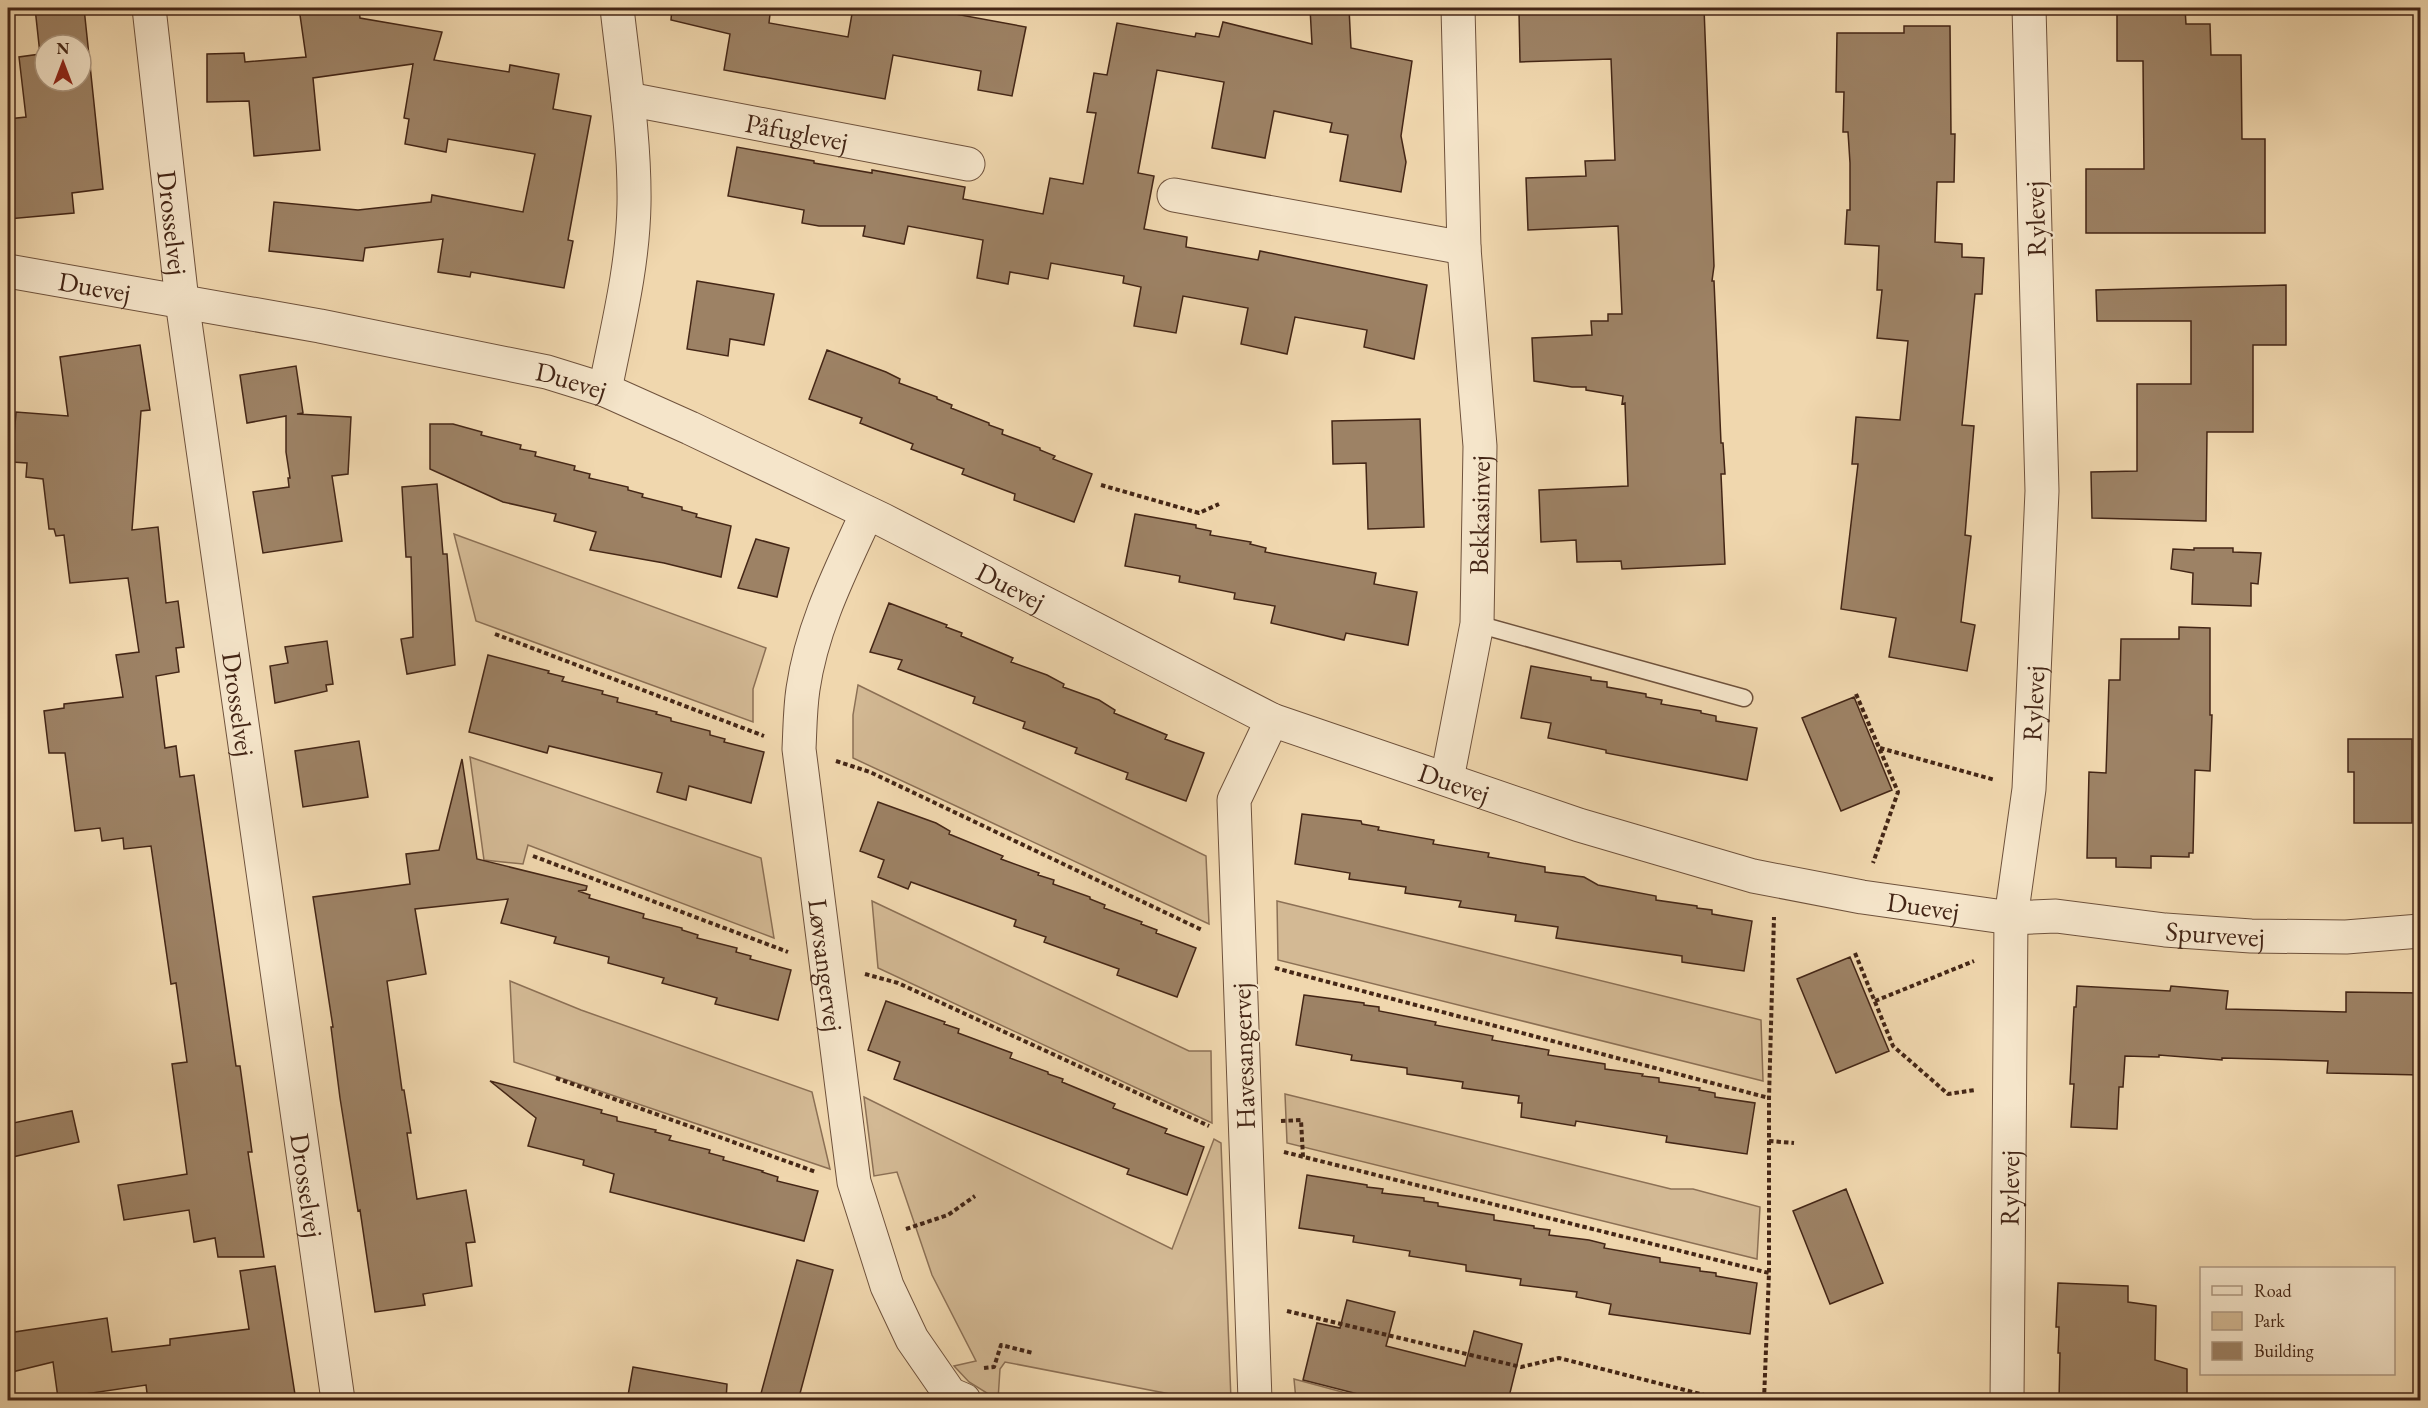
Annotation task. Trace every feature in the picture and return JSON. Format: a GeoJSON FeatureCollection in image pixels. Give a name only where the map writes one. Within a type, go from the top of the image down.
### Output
{"type":"FeatureCollection","features":[{"type":"Feature","properties":{"kind":"street","name":"Drosselvej"},"geometry":{"type":"LineString","coordinates":[[149,8],[182,301],[338,1401]]}},
{"type":"Feature","properties":{"kind":"street"},"geometry":{"type":"LineString","coordinates":[[605,390],[630,263],[634,204],[628,99],[617,8]]}},
{"type":"Feature","properties":{"kind":"street","name":"Bekkasinvej"},"geometry":{"type":"LineString","coordinates":[[1447,779],[1478,624],[1480,446],[1464,248],[1458,8]]}},
{"type":"Feature","properties":{"kind":"street","name":"Rylevej"},"geometry":{"type":"LineString","coordinates":[[2007,1401],[2011,918],[2029,789],[2043,491],[2029,8]]}},
{"type":"Feature","properties":{"kind":"street","name":"Påfuglevej"},"geometry":{"type":"LineString","coordinates":[[628,99],[968,164]]}},
{"type":"Feature","properties":{"kind":"street"},"geometry":{"type":"LineString","coordinates":[[1174,195],[1464,248]]}},
{"type":"Feature","properties":{"kind":"street","name":"Duevej"},"geometry":{"type":"LineString","coordinates":[[8,271],[320,326],[547,372],[605,390],[867,513],[1272,720],[1351,749],[1447,779],[1579,825],[1753,876],[1862,897],[2011,918]]}},
{"type":"Feature","properties":{"kind":"street","name":"Løvsangervej"},"geometry":{"type":"LineString","coordinates":[[867,513],[827,599],[814,642],[802,690],[799,749],[854,1182],[887,1286],[912,1339],[953,1392]]}},
{"type":"Feature","properties":{"kind":"street","name":"Havesangervej"},"geometry":{"type":"LineString","coordinates":[[1255,1401],[1234,800],[1272,720]]}},
{"type":"Feature","properties":{"kind":"street","name":"Spurvevej"},"geometry":{"type":"LineString","coordinates":[[2011,918],[2056,916],[2165,930],[2251,936],[2346,937],[2421,931]]}},
{"type":"Feature","properties":{"kind":"lane"},"geometry":{"type":"LineString","coordinates":[[1478,624],[1744,698]]}},
{"type":"Feature","properties":{"kind":"path"},"geometry":{"type":"LineString","coordinates":[[1101,485],[1199,513],[1219,504]]}},
{"type":"Feature","properties":{"kind":"path"},"geometry":{"type":"LineString","coordinates":[[495,634],[799,749],[870,772],[1239,948],[1277,969],[1769,1098]]}},
{"type":"Feature","properties":{"kind":"path"},"geometry":{"type":"LineString","coordinates":[[1856,694],[1898,792],[1862,897]]}},
{"type":"Feature","properties":{"kind":"path"},"geometry":{"type":"LineString","coordinates":[[1880,748],[2029,789]]}},
{"type":"Feature","properties":{"kind":"path"},"geometry":{"type":"LineString","coordinates":[[533,856],[796,955],[898,983],[1246,1143],[1769,1273]]}},
{"type":"Feature","properties":{"kind":"path"},"geometry":{"type":"LineString","coordinates":[[1764,1401],[1769,1273],[1769,1098],[1777,880]]}},
{"type":"Feature","properties":{"kind":"path"},"geometry":{"type":"LineString","coordinates":[[1855,953],[1893,1046],[1948,1094],[2010,1084]]}},
{"type":"Feature","properties":{"kind":"path"},"geometry":{"type":"LineString","coordinates":[[1875,1002],[1975,961],[2010,962]]}},
{"type":"Feature","properties":{"kind":"path"},"geometry":{"type":"LineString","coordinates":[[555,1078],[828,1176],[854,1182]]}},
{"type":"Feature","properties":{"kind":"path"},"geometry":{"type":"LineString","coordinates":[[1301,1120],[1303,1157]]}},
{"type":"Feature","properties":{"kind":"path"},"geometry":{"type":"LineString","coordinates":[[1769,1141],[1794,1143]]}},
{"type":"Feature","properties":{"kind":"path"},"geometry":{"type":"LineString","coordinates":[[871,1240],[948,1215],[975,1196]]}},
{"type":"Feature","properties":{"kind":"path"},"geometry":{"type":"LineString","coordinates":[[1252,1302],[1521,1367],[1559,1358],[1724,1401]]}},
{"type":"Feature","properties":{"kind":"path"},"geometry":{"type":"LineString","coordinates":[[953,1392],[967,1370],[994,1367],[1001,1345],[1033,1353]]}},
{"type":"Feature","properties":{"kind":"green space"},"geometry":{"type":"Polygon","coordinates":[[[454,534],[766,648],[753,689],[753,722],[476,621],[454,534]]]}},
{"type":"Feature","properties":{"kind":"green space"},"geometry":{"type":"Polygon","coordinates":[[[858,685],[1206,856],[1209,924],[853,758],[853,715],[858,685]]]}},
{"type":"Feature","properties":{"kind":"green space"},"geometry":{"type":"Polygon","coordinates":[[[470,757],[761,858],[774,938],[528,845],[523,864],[484,860],[470,757]]]}},
{"type":"Feature","properties":{"kind":"green space"},"geometry":{"type":"Polygon","coordinates":[[[872,901],[1189,1051],[1211,1051],[1212,1123],[878,968],[872,901]]]}},
{"type":"Feature","properties":{"kind":"green space"},"geometry":{"type":"Polygon","coordinates":[[[1277,901],[1761,1020],[1763,1081],[1278,960],[1277,901]]]}},
{"type":"Feature","properties":{"kind":"green space"},"geometry":{"type":"Polygon","coordinates":[[[510,981],[581,1010],[812,1092],[830,1169],[514,1062],[510,981]]]}},
{"type":"Feature","properties":{"kind":"green space"},"geometry":{"type":"Polygon","coordinates":[[[1285,1094],[1671,1189],[1693,1189],[1760,1207],[1757,1259],[1287,1143],[1285,1094]]]}},
{"type":"Feature","properties":{"kind":"green space"},"geometry":{"type":"Polygon","coordinates":[[[864,1097],[1172,1249],[1214,1139],[1221,1143],[1231,1400],[1201,1400],[1005,1362],[1000,1369],[998,1400],[969,1382],[954,1366],[976,1361],[932,1275],[897,1172],[874,1176],[864,1097]]]}},
{"type":"Feature","properties":{"kind":"green space"},"geometry":{"type":"Polygon","coordinates":[[[1294,1379],[1372,1400],[1296,1400],[1294,1379]]]}},
{"type":"Feature","properties":{"kind":"building"},"geometry":{"type":"Polygon","coordinates":[[[35,8],[84,8],[87,33],[38,33],[35,8]]]}},
{"type":"Feature","properties":{"kind":"building"},"geometry":{"type":"Polygon","coordinates":[[[299,8],[359,8],[360,18],[442,32],[434,60],[509,72],[510,65],[559,74],[553,109],[591,116],[568,240],[573,241],[564,288],[471,272],[470,277],[438,272],[443,239],[365,248],[363,261],[269,251],[274,202],[358,210],[431,202],[432,195],[523,212],[535,154],[448,139],[446,152],[405,144],[409,119],[404,118],[413,64],[313,78],[320,150],[254,156],[249,101],[207,102],[207,54],[244,53],[245,62],[306,57],[299,8]]]}},
{"type":"Feature","properties":{"kind":"building"},"geometry":{"type":"Polygon","coordinates":[[[672,8],[766,8],[765,13],[770,14],[769,23],[848,37],[853,8],[945,8],[944,12],[1026,27],[1012,96],[978,90],[981,71],[893,55],[885,99],[724,70],[730,34],[671,20],[672,8]]]}},
{"type":"Feature","properties":{"kind":"building"},"geometry":{"type":"Polygon","coordinates":[[[1310,8],[1349,8],[1351,48],[1412,61],[1401,136],[1406,162],[1401,192],[1340,181],[1348,135],[1330,132],[1332,123],[1274,111],[1265,158],[1212,148],[1224,82],[1157,70],[1138,173],[1154,176],[1144,229],[1187,237],[1186,247],[1258,260],[1260,251],[1427,285],[1414,359],[1364,347],[1367,330],[1295,317],[1287,354],[1241,344],[1248,308],[1183,296],[1176,333],[1134,326],[1141,287],[1123,283],[1124,276],[1051,263],[1048,279],[1010,272],[1008,284],[977,278],[983,240],[908,226],[904,244],[863,236],[865,226],[819,226],[802,223],[804,210],[728,196],[737,147],[814,161],[814,163],[872,173],[872,170],[965,187],[963,199],[1043,214],[1050,178],[1083,184],[1096,113],[1087,112],[1094,73],[1107,75],[1117,23],[1195,37],[1196,33],[1219,37],[1223,22],[1312,44],[1310,8]]]}},
{"type":"Feature","properties":{"kind":"building"},"geometry":{"type":"Polygon","coordinates":[[[1578,8],[1704,8],[1714,266],[1712,281],[1714,281],[1721,443],[1723,443],[1725,474],[1721,474],[1725,564],[1622,569],[1621,561],[1577,562],[1576,540],[1541,542],[1539,490],[1628,486],[1623,396],[1586,390],[1586,387],[1534,381],[1532,338],[1592,335],[1591,321],[1608,321],[1608,314],[1622,314],[1618,226],[1528,230],[1526,178],[1586,176],[1585,161],[1615,160],[1611,59],[1520,62],[1519,12],[1578,8]]]}},
{"type":"Feature","properties":{"kind":"building"},"geometry":{"type":"Polygon","coordinates":[[[2117,8],[2185,8],[2186,24],[2210,24],[2211,55],[2241,55],[2242,139],[2265,139],[2265,233],[2086,233],[2086,169],[2144,169],[2143,61],[2117,61],[2117,8]]]}},
{"type":"Feature","properties":{"kind":"building"},"geometry":{"type":"Polygon","coordinates":[[[1904,26],[1950,26],[1951,134],[1955,134],[1954,182],[1937,182],[1935,242],[1962,244],[1962,257],[1984,258],[1982,294],[1975,294],[1962,425],[1974,426],[1965,535],[1971,536],[1961,622],[1975,625],[1967,671],[1889,657],[1896,618],[1841,609],[1858,464],[1852,464],[1856,417],[1900,420],[1908,341],[1877,338],[1882,290],[1877,290],[1879,246],[1845,244],[1847,210],[1850,210],[1850,163],[1848,132],[1843,132],[1844,92],[1836,92],[1837,33],[1904,33],[1904,26]]]}},
{"type":"Feature","properties":{"kind":"building"},"geometry":{"type":"Polygon","coordinates":[[[33,55],[33,93],[93,93],[103,189],[72,193],[74,213],[8,219],[8,119],[26,117],[19,57],[33,55]]]}},
{"type":"Feature","properties":{"kind":"building"},"geometry":{"type":"Polygon","coordinates":[[[697,281],[774,294],[764,345],[730,339],[728,356],[687,349],[697,281]]]}},
{"type":"Feature","properties":{"kind":"building"},"geometry":{"type":"Polygon","coordinates":[[[2286,285],[2286,345],[2253,345],[2253,432],[2207,432],[2206,521],[2092,518],[2091,472],[2137,471],[2137,384],[2191,384],[2191,321],[2097,321],[2096,290],[2286,285]]]}},
{"type":"Feature","properties":{"kind":"building"},"geometry":{"type":"Polygon","coordinates":[[[140,345],[150,410],[141,411],[132,530],[158,527],[166,603],[178,601],[184,647],[176,648],[179,672],[156,676],[165,748],[176,746],[180,777],[194,775],[236,1066],[240,1066],[252,1152],[248,1152],[264,1257],[218,1257],[215,1238],[194,1242],[189,1210],[124,1220],[118,1185],[187,1174],[172,1064],[187,1062],[176,983],[171,984],[151,846],[124,849],[123,838],[102,841],[100,828],[75,831],[65,753],[49,753],[44,711],[64,708],[64,704],[123,697],[116,655],[139,652],[128,578],[70,583],[64,535],[56,536],[54,529],[49,529],[43,479],[26,477],[27,463],[12,462],[16,412],[68,416],[60,357],[140,345]]]}},
{"type":"Feature","properties":{"kind":"building"},"geometry":{"type":"Polygon","coordinates":[[[827,350],[886,372],[900,379],[899,383],[937,397],[952,405],[951,408],[1003,430],[1002,434],[1040,448],[1055,456],[1053,459],[1092,474],[1074,522],[1014,500],[1015,494],[962,474],[964,469],[911,449],[913,444],[860,423],[862,418],[809,399],[827,350]]]}},
{"type":"Feature","properties":{"kind":"building"},"geometry":{"type":"Polygon","coordinates":[[[296,366],[303,413],[297,414],[351,417],[348,474],[332,476],[342,541],[263,553],[253,492],[289,487],[286,416],[247,423],[240,375],[296,366]]]}},
{"type":"Feature","properties":{"kind":"building"},"geometry":{"type":"Polygon","coordinates":[[[1420,419],[1424,527],[1368,529],[1366,463],[1333,464],[1332,421],[1420,419]]]}},
{"type":"Feature","properties":{"kind":"building"},"geometry":{"type":"Polygon","coordinates":[[[430,424],[453,424],[482,432],[481,435],[521,445],[520,449],[536,452],[535,456],[575,466],[574,470],[590,474],[589,478],[628,487],[628,490],[643,494],[642,497],[682,507],[682,510],[697,514],[696,517],[731,526],[721,577],[664,563],[590,550],[596,532],[554,521],[556,514],[503,502],[430,469],[430,424]]]}},
{"type":"Feature","properties":{"kind":"building"},"geometry":{"type":"Polygon","coordinates":[[[437,484],[443,554],[447,554],[455,665],[407,674],[401,639],[413,637],[411,557],[406,557],[402,487],[437,484]]]}},
{"type":"Feature","properties":{"kind":"building"},"geometry":{"type":"Polygon","coordinates":[[[1135,514],[1196,525],[1196,528],[1211,531],[1210,535],[1251,542],[1250,544],[1266,548],[1265,552],[1376,573],[1374,584],[1417,592],[1408,645],[1346,633],[1344,640],[1271,623],[1275,606],[1234,599],[1235,593],[1179,582],[1180,576],[1125,566],[1135,514]]]}},
{"type":"Feature","properties":{"kind":"building"},"geometry":{"type":"Polygon","coordinates":[[[756,539],[789,548],[777,597],[738,588],[756,539]]]}},
{"type":"Feature","properties":{"kind":"building"},"geometry":{"type":"Polygon","coordinates":[[[2194,548],[2233,548],[2233,552],[2261,553],[2258,584],[2251,583],[2251,606],[2192,604],[2193,573],[2171,569],[2173,549],[2194,550],[2194,548]]]}},
{"type":"Feature","properties":{"kind":"building"},"geometry":{"type":"Polygon","coordinates":[[[889,603],[947,625],[946,627],[962,633],[961,636],[1013,658],[1011,662],[1047,675],[1064,684],[1063,687],[1099,700],[1115,710],[1114,713],[1167,735],[1165,739],[1204,753],[1186,801],[1126,779],[1128,773],[1075,753],[1077,748],[1023,728],[1025,722],[973,703],[975,697],[898,669],[902,660],[870,652],[889,603]]]}},
{"type":"Feature","properties":{"kind":"building"},"geometry":{"type":"Polygon","coordinates":[[[2179,627],[2210,628],[2210,715],[2212,715],[2210,771],[2195,770],[2193,853],[2189,853],[2189,857],[2151,856],[2151,868],[2116,867],[2116,858],[2087,858],[2089,772],[2106,773],[2109,680],[2120,680],[2121,639],[2179,639],[2179,627]]]}},
{"type":"Feature","properties":{"kind":"building"},"geometry":{"type":"Polygon","coordinates":[[[327,641],[333,684],[326,685],[327,691],[275,703],[270,666],[288,663],[285,647],[327,641]]]}},
{"type":"Feature","properties":{"kind":"building"},"geometry":{"type":"Polygon","coordinates":[[[488,655],[549,671],[548,673],[564,677],[562,681],[603,691],[602,694],[618,698],[617,702],[657,712],[656,714],[671,718],[671,721],[710,731],[710,735],[725,739],[724,742],[764,752],[751,803],[689,786],[686,800],[657,792],[662,773],[549,746],[547,753],[469,732],[488,655]]]}},
{"type":"Feature","properties":{"kind":"building"},"geometry":{"type":"Polygon","coordinates":[[[1531,666],[1591,677],[1591,680],[1607,682],[1607,687],[1646,694],[1646,697],[1662,700],[1661,704],[1716,716],[1716,721],[1757,728],[1747,780],[1606,753],[1606,750],[1548,738],[1551,723],[1521,718],[1531,666]]]}},
{"type":"Feature","properties":{"kind":"building"},"geometry":{"type":"Polygon","coordinates":[[[1854,697],[1892,790],[1841,811],[1802,718],[1854,697]]]}},
{"type":"Feature","properties":{"kind":"building"},"geometry":{"type":"Polygon","coordinates":[[[2348,739],[2412,739],[2412,823],[2354,823],[2354,772],[2348,772],[2348,739]]]}},
{"type":"Feature","properties":{"kind":"building"},"geometry":{"type":"Polygon","coordinates":[[[359,741],[368,797],[303,807],[295,751],[359,741]]]}},
{"type":"Feature","properties":{"kind":"building"},"geometry":{"type":"Polygon","coordinates":[[[462,759],[477,859],[587,886],[586,890],[578,891],[590,895],[589,898],[644,914],[643,918],[682,928],[682,930],[698,935],[697,938],[737,948],[736,952],[751,956],[750,959],[791,970],[778,1020],[715,1004],[717,998],[662,983],[664,978],[608,963],[609,957],[554,943],[556,937],[501,923],[508,899],[415,909],[426,974],[387,981],[402,1090],[404,1090],[411,1133],[407,1133],[417,1199],[466,1190],[475,1242],[466,1243],[472,1286],[423,1294],[425,1305],[375,1312],[340,1098],[331,1027],[333,1027],[313,897],[410,884],[406,854],[439,850],[462,759]]]}},
{"type":"Feature","properties":{"kind":"building"},"geometry":{"type":"Polygon","coordinates":[[[878,802],[936,823],[950,831],[949,834],[1003,856],[1001,859],[1054,880],[1053,884],[1090,897],[1105,905],[1104,908],[1142,922],[1141,924],[1157,930],[1156,933],[1196,948],[1177,997],[1117,975],[1119,969],[1044,942],[1046,937],[1014,926],[1016,920],[911,882],[908,889],[878,877],[884,860],[860,851],[878,802]]]}},
{"type":"Feature","properties":{"kind":"building"},"geometry":{"type":"Polygon","coordinates":[[[1302,814],[1361,821],[1362,824],[1379,827],[1378,830],[1434,840],[1433,844],[1489,853],[1488,857],[1545,867],[1545,872],[1584,877],[1598,885],[1656,896],[1656,900],[1697,906],[1697,908],[1712,910],[1712,914],[1752,921],[1744,971],[1682,962],[1682,956],[1556,938],[1558,927],[1515,921],[1516,915],[1459,907],[1461,901],[1405,893],[1406,887],[1349,879],[1350,873],[1295,864],[1302,814]]]}},
{"type":"Feature","properties":{"kind":"building"},"geometry":{"type":"Polygon","coordinates":[[[1850,957],[1889,1051],[1836,1073],[1797,979],[1850,957]]]}},
{"type":"Feature","properties":{"kind":"building"},"geometry":{"type":"Polygon","coordinates":[[[2077,986],[2170,991],[2171,986],[2228,991],[2226,1009],[2346,1012],[2346,992],[2421,993],[2421,1075],[2327,1073],[2328,1061],[2222,1058],[2222,1060],[2159,1055],[2159,1057],[2125,1056],[2123,1087],[2119,1087],[2117,1129],[2071,1127],[2074,1084],[2070,1084],[2077,986]]]}},
{"type":"Feature","properties":{"kind":"building"},"geometry":{"type":"Polygon","coordinates":[[[1304,995],[1364,1003],[1364,1005],[1379,1007],[1379,1011],[1493,1036],[1492,1040],[1549,1050],[1548,1055],[1605,1064],[1605,1069],[1643,1074],[1642,1076],[1659,1078],[1659,1082],[1700,1088],[1699,1090],[1715,1093],[1715,1097],[1755,1103],[1747,1154],[1666,1142],[1667,1136],[1576,1121],[1575,1126],[1521,1117],[1522,1103],[1518,1103],[1519,1096],[1462,1088],[1463,1082],[1407,1074],[1407,1068],[1351,1060],[1352,1055],[1296,1045],[1304,995]]]}},
{"type":"Feature","properties":{"kind":"building"},"geometry":{"type":"Polygon","coordinates":[[[886,1001],[945,1022],[944,1024],[959,1029],[958,1033],[1012,1053],[1010,1058],[1048,1072],[1048,1074],[1063,1079],[1062,1082],[1115,1104],[1113,1108],[1167,1129],[1165,1133],[1204,1147],[1187,1195],[1127,1174],[1129,1169],[894,1079],[900,1062],[868,1050],[886,1001]]]}},
{"type":"Feature","properties":{"kind":"building"},"geometry":{"type":"Polygon","coordinates":[[[490,1081],[602,1110],[601,1113],[617,1117],[617,1121],[656,1130],[655,1132],[671,1136],[669,1140],[710,1150],[709,1153],[724,1157],[723,1160],[778,1177],[777,1181],[818,1191],[804,1241],[610,1192],[614,1174],[583,1165],[584,1160],[528,1146],[536,1118],[490,1081]]]}},
{"type":"Feature","properties":{"kind":"building"},"geometry":{"type":"Polygon","coordinates":[[[72,1111],[79,1142],[8,1158],[8,1124],[72,1111]]]}},
{"type":"Feature","properties":{"kind":"building"},"geometry":{"type":"Polygon","coordinates":[[[1307,1175],[1367,1185],[1367,1187],[1383,1189],[1382,1193],[1424,1198],[1424,1201],[1438,1203],[1438,1206],[1494,1215],[1494,1220],[1550,1230],[1549,1235],[1589,1240],[1605,1244],[1604,1248],[1660,1258],[1660,1262],[1700,1268],[1700,1271],[1716,1273],[1716,1276],[1757,1283],[1750,1334],[1609,1314],[1611,1304],[1576,1297],[1577,1292],[1520,1285],[1521,1279],[1466,1271],[1466,1265],[1409,1256],[1410,1251],[1353,1242],[1354,1236],[1299,1228],[1307,1175]]]}},
{"type":"Feature","properties":{"kind":"building"},"geometry":{"type":"Polygon","coordinates":[[[1846,1189],[1883,1283],[1830,1304],[1793,1211],[1846,1189]]]}},
{"type":"Feature","properties":{"kind":"building"},"geometry":{"type":"Polygon","coordinates":[[[797,1260],[833,1270],[798,1401],[759,1401],[797,1260]]]}},
{"type":"Feature","properties":{"kind":"building"},"geometry":{"type":"Polygon","coordinates":[[[275,1266],[296,1401],[148,1401],[146,1385],[58,1398],[53,1362],[8,1373],[8,1333],[107,1318],[112,1352],[170,1345],[170,1339],[249,1329],[240,1271],[275,1266]]]}},
{"type":"Feature","properties":{"kind":"building"},"geometry":{"type":"Polygon","coordinates":[[[2058,1283],[2128,1286],[2128,1302],[2156,1306],[2155,1360],[2187,1369],[2187,1397],[2182,1397],[2182,1401],[2059,1401],[2059,1327],[2056,1327],[2058,1283]]]}},
{"type":"Feature","properties":{"kind":"building"},"geometry":{"type":"Polygon","coordinates":[[[1347,1300],[1395,1312],[1386,1346],[1465,1366],[1474,1331],[1522,1344],[1508,1401],[1385,1401],[1303,1380],[1317,1323],[1340,1328],[1347,1300]]]}},
{"type":"Feature","properties":{"kind":"building"},"geometry":{"type":"Polygon","coordinates":[[[633,1367],[727,1384],[726,1401],[627,1401],[633,1367]]]}}]}
